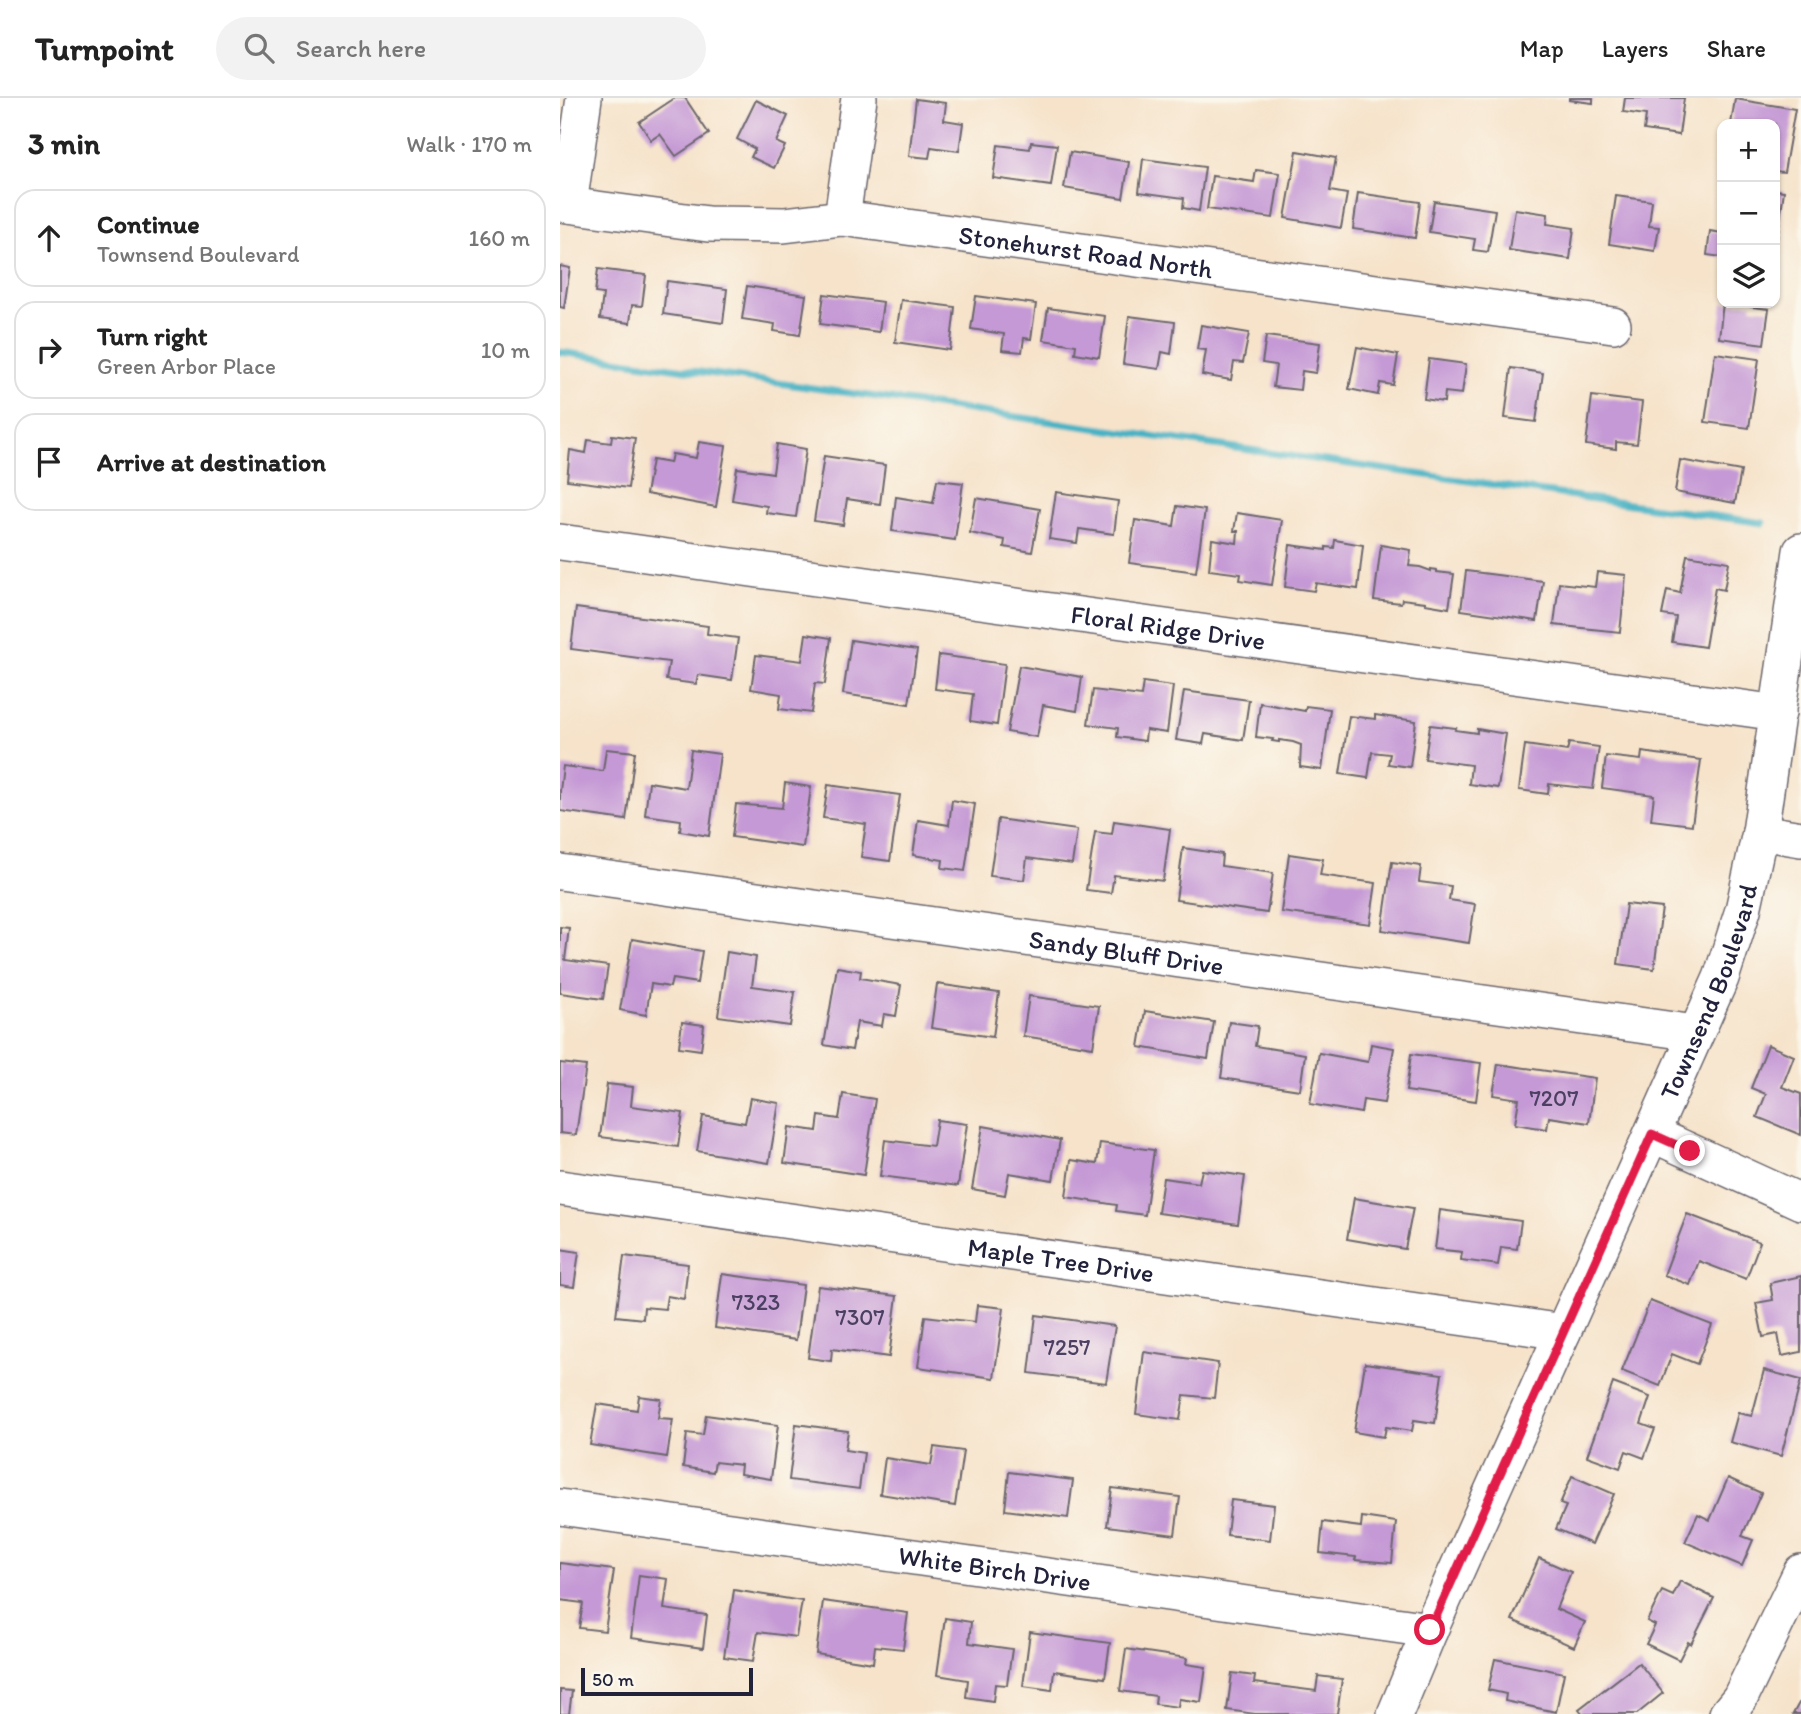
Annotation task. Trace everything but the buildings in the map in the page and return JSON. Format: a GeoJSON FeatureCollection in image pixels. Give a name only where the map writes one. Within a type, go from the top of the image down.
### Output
{"type":"FeatureCollection","features":[{"type":"Feature","properties":{"kind":"street"},"geometry":{"type":"LineString","coordinates":[[565,204],[584,98]]}},
{"type":"Feature","properties":{"kind":"street"},"geometry":{"type":"LineString","coordinates":[[842,218],[859,98]]}},
{"type":"Feature","properties":{"kind":"street","name":"Stonehurst Road North"},"geometry":{"type":"LineString","coordinates":[[565,204],[708,224],[783,225],[842,218],[1612,325]]}},
{"type":"Feature","properties":{"kind":"street","name":"Floral Ridge Drive"},"geometry":{"type":"LineString","coordinates":[[560,542],[1778,713]]}},
{"type":"Feature","properties":{"kind":"street","name":"Townsend Boulevard"},"geometry":{"type":"LineString","coordinates":[[1395,1714],[1721,978],[1743,910],[1760,832],[1801,551]]}},
{"type":"Feature","properties":{"kind":"street"},"geometry":{"type":"LineString","coordinates":[[1760,832],[1801,839]]}},
{"type":"Feature","properties":{"kind":"street","name":"Sandy Bluff Drive"},"geometry":{"type":"LineString","coordinates":[[560,872],[1695,1033]]}},
{"type":"Feature","properties":{"kind":"street"},"geometry":{"type":"LineString","coordinates":[[1652,1134],[1801,1202]]}},
{"type":"Feature","properties":{"kind":"street","name":"Maple Tree Drive"},"geometry":{"type":"LineString","coordinates":[[560,1188],[1563,1332]]}},
{"type":"Feature","properties":{"kind":"street","name":"White Birch Drive"},"geometry":{"type":"LineString","coordinates":[[560,1507],[1430,1630]]}},
{"type":"Feature","properties":{"kind":"street"},"geometry":{"type":"LineString","coordinates":[[1727,1714],[1740,1698],[1801,1572]]}},
{"type":"Feature","properties":{"kind":"waterway"},"geometry":{"type":"LineString","coordinates":[[560,352],[1763,523]]}},
{"type":"Feature","properties":{"kind":"route"},"geometry":{"type":"LineString","coordinates":[[1430,1630],[1652,1134],[1690,1151]]}}]}
